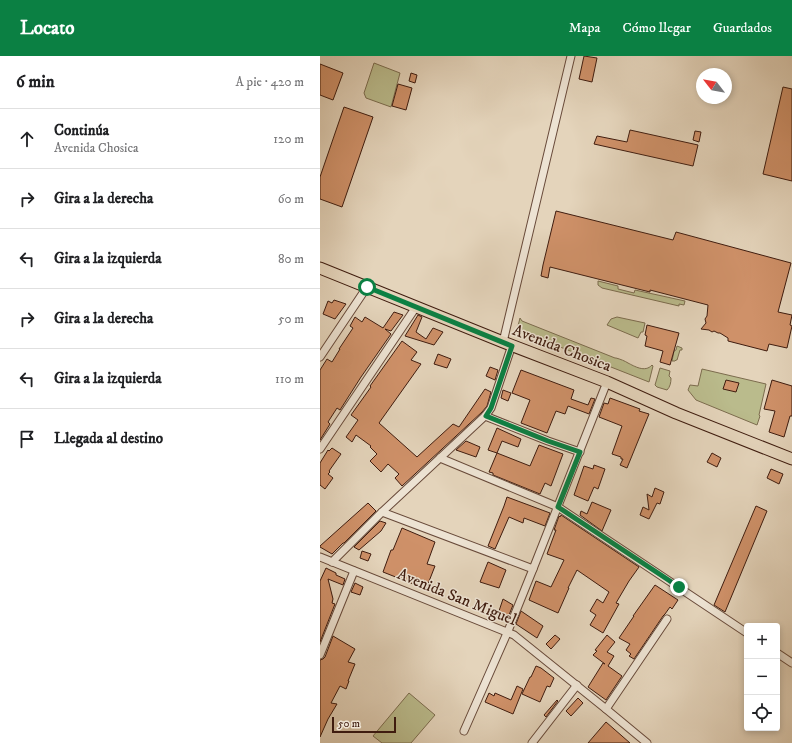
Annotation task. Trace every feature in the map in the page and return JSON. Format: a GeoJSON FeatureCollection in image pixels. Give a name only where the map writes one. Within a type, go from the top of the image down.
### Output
{"type":"FeatureCollection","features":[{"type":"Feature","properties":{"kind":"main road","name":"Avenida Chosica"},"geometry":{"type":"LineString","coordinates":[[320,268],[508,344],[607,382],[792,459]]}},
{"type":"Feature","properties":{"kind":"street"},"geometry":{"type":"LineString","coordinates":[[332,562],[382,512],[486,416],[491,408],[508,344],[571,56]]}},
{"type":"Feature","properties":{"kind":"street"},"geometry":{"type":"LineString","coordinates":[[320,357],[367,287]]}},
{"type":"Feature","properties":{"kind":"street"},"geometry":{"type":"LineString","coordinates":[[320,450],[416,306]]}},
{"type":"Feature","properties":{"kind":"street"},"geometry":{"type":"LineString","coordinates":[[464,731],[508,632],[607,382]]}},
{"type":"Feature","properties":{"kind":"street"},"geometry":{"type":"LineString","coordinates":[[486,416],[580,452]]}},
{"type":"Feature","properties":{"kind":"street"},"geometry":{"type":"LineString","coordinates":[[440,458],[558,507],[744,631]]}},
{"type":"Feature","properties":{"kind":"street"},"geometry":{"type":"LineString","coordinates":[[382,512],[533,569]]}},
{"type":"Feature","properties":{"kind":"street","name":"Avenida San Miguel"},"geometry":{"type":"LineString","coordinates":[[320,558],[508,632],[521,639],[647,743]]}},
{"type":"Feature","properties":{"kind":"street"},"geometry":{"type":"LineString","coordinates":[[320,655],[354,571]]}},
{"type":"Feature","properties":{"kind":"street"},"geometry":{"type":"LineString","coordinates":[[606,709],[667,619]]}},
{"type":"Feature","properties":{"kind":"street"},"geometry":{"type":"LineString","coordinates":[[780,655],[792,663]]}},
{"type":"Feature","properties":{"kind":"street"},"geometry":{"type":"LineString","coordinates":[[532,743],[576,684]]}},
{"type":"Feature","properties":{"kind":"green space"},"geometry":{"type":"Polygon","coordinates":[[[374,63],[400,73],[391,107],[366,98],[364,93],[374,63]]]}},
{"type":"Feature","properties":{"kind":"green space"},"geometry":{"type":"Polygon","coordinates":[[[598,281],[618,286],[618,289],[634,293],[635,290],[685,301],[684,305],[679,304],[679,306],[602,288],[598,285],[598,281]]]}},
{"type":"Feature","properties":{"kind":"green space"},"geometry":{"type":"Polygon","coordinates":[[[617,317],[645,323],[643,332],[641,332],[638,338],[607,325],[611,319],[617,317]]]}},
{"type":"Feature","properties":{"kind":"green space"},"geometry":{"type":"Polygon","coordinates":[[[520,318],[522,321],[618,358],[636,367],[643,369],[652,365],[649,382],[517,330],[520,318]]]}},
{"type":"Feature","properties":{"kind":"green space"},"geometry":{"type":"Polygon","coordinates":[[[677,346],[682,348],[682,350],[680,350],[677,360],[672,361],[674,351],[676,350],[677,346]]]}},
{"type":"Feature","properties":{"kind":"green space"},"geometry":{"type":"Polygon","coordinates":[[[660,368],[670,371],[669,376],[671,378],[671,382],[667,390],[655,385],[660,368]]]}},
{"type":"Feature","properties":{"kind":"green space"},"geometry":{"type":"Polygon","coordinates":[[[702,369],[766,384],[757,425],[696,400],[688,390],[690,385],[698,386],[702,369]]]}},
{"type":"Feature","properties":{"kind":"green space"},"geometry":{"type":"Polygon","coordinates":[[[409,693],[435,715],[411,743],[382,743],[373,736],[409,693]]]}},
{"type":"Feature","properties":{"kind":"building"},"geometry":{"type":"Polygon","coordinates":[[[584,56],[597,58],[592,82],[579,79],[584,56]]]}},
{"type":"Feature","properties":{"kind":"building"},"geometry":{"type":"Polygon","coordinates":[[[320,64],[343,73],[333,100],[320,95],[320,64]]]}},
{"type":"Feature","properties":{"kind":"building"},"geometry":{"type":"Polygon","coordinates":[[[411,73],[417,75],[415,83],[409,81],[411,73]]]}},
{"type":"Feature","properties":{"kind":"building"},"geometry":{"type":"Polygon","coordinates":[[[398,84],[412,88],[406,110],[392,106],[398,84]]]}},
{"type":"Feature","properties":{"kind":"building"},"geometry":{"type":"Polygon","coordinates":[[[783,87],[792,89],[792,181],[763,174],[783,87]]]}},
{"type":"Feature","properties":{"kind":"building"},"geometry":{"type":"Polygon","coordinates":[[[344,107],[373,117],[342,207],[320,199],[320,177],[344,107]]]}},
{"type":"Feature","properties":{"kind":"building"},"geometry":{"type":"Polygon","coordinates":[[[630,130],[698,145],[693,166],[594,144],[597,136],[627,142],[630,130]]]}},
{"type":"Feature","properties":{"kind":"building"},"geometry":{"type":"Polygon","coordinates":[[[695,131],[701,132],[699,142],[693,140],[695,131]]]}},
{"type":"Feature","properties":{"kind":"building"},"geometry":{"type":"Polygon","coordinates":[[[556,211],[673,240],[676,232],[791,263],[778,312],[792,315],[790,325],[792,326],[787,348],[769,344],[767,351],[728,341],[728,338],[720,333],[701,329],[706,323],[705,319],[707,316],[708,305],[550,267],[548,278],[541,276],[556,211]]]}},
{"type":"Feature","properties":{"kind":"building"},"geometry":{"type":"Polygon","coordinates":[[[334,300],[346,304],[335,319],[323,314],[328,301],[332,303],[334,300]]]}},
{"type":"Feature","properties":{"kind":"building"},"geometry":{"type":"Polygon","coordinates":[[[394,312],[403,315],[391,331],[385,329],[391,334],[340,410],[337,408],[328,422],[330,424],[320,440],[320,370],[327,359],[332,362],[353,328],[350,326],[355,317],[362,322],[365,317],[383,328],[394,312]]]}},
{"type":"Feature","properties":{"kind":"building"},"geometry":{"type":"Polygon","coordinates":[[[418,315],[422,317],[416,332],[426,339],[433,328],[443,332],[434,345],[405,336],[418,315]]]}},
{"type":"Feature","properties":{"kind":"building"},"geometry":{"type":"Polygon","coordinates":[[[647,325],[679,333],[670,365],[660,362],[663,351],[645,346],[647,325]]]}},
{"type":"Feature","properties":{"kind":"building"},"geometry":{"type":"Polygon","coordinates":[[[402,341],[417,352],[411,360],[421,364],[379,423],[417,457],[453,424],[459,427],[485,389],[491,392],[487,406],[482,412],[402,486],[395,478],[399,474],[388,464],[381,472],[370,461],[377,454],[370,447],[371,446],[356,435],[352,442],[346,437],[358,420],[351,415],[402,341]]]}},
{"type":"Feature","properties":{"kind":"building"},"geometry":{"type":"Polygon","coordinates":[[[438,354],[451,359],[447,368],[434,364],[438,354]]]}},
{"type":"Feature","properties":{"kind":"building"},"geometry":{"type":"Polygon","coordinates":[[[490,367],[498,370],[495,380],[486,376],[490,367]]]}},
{"type":"Feature","properties":{"kind":"building"},"geometry":{"type":"Polygon","coordinates":[[[521,370],[574,390],[571,399],[588,405],[591,398],[595,399],[589,414],[568,406],[565,414],[556,411],[547,433],[521,423],[530,400],[512,393],[521,370]]]}},
{"type":"Feature","properties":{"kind":"building"},"geometry":{"type":"Polygon","coordinates":[[[726,380],[739,383],[736,392],[723,389],[726,380]]]}},
{"type":"Feature","properties":{"kind":"building"},"geometry":{"type":"Polygon","coordinates":[[[772,380],[792,386],[792,416],[790,416],[784,437],[769,432],[775,411],[764,409],[772,380]]]}},
{"type":"Feature","properties":{"kind":"building"},"geometry":{"type":"Polygon","coordinates":[[[503,390],[511,393],[508,401],[501,398],[503,390]]]}},
{"type":"Feature","properties":{"kind":"building"},"geometry":{"type":"Polygon","coordinates":[[[610,398],[640,409],[639,411],[649,414],[627,468],[620,465],[623,459],[621,459],[621,457],[612,454],[622,426],[599,417],[604,403],[608,404],[610,398]]]}},
{"type":"Feature","properties":{"kind":"building"},"geometry":{"type":"Polygon","coordinates":[[[497,428],[521,439],[518,447],[502,441],[497,453],[488,450],[497,428]]]}},
{"type":"Feature","properties":{"kind":"building"},"geometry":{"type":"Polygon","coordinates":[[[466,441],[480,447],[476,457],[456,450],[466,441]]]}},
{"type":"Feature","properties":{"kind":"building"},"geometry":{"type":"Polygon","coordinates":[[[539,445],[563,454],[551,486],[545,483],[540,494],[489,472],[497,453],[530,466],[539,445]]]}},
{"type":"Feature","properties":{"kind":"building"},"geometry":{"type":"Polygon","coordinates":[[[332,448],[341,454],[329,471],[330,472],[328,474],[333,478],[325,489],[320,485],[320,463],[328,450],[329,451],[332,448]]]}},
{"type":"Feature","properties":{"kind":"building"},"geometry":{"type":"Polygon","coordinates":[[[712,453],[721,458],[717,467],[707,462],[712,453]]]}},
{"type":"Feature","properties":{"kind":"building"},"geometry":{"type":"Polygon","coordinates":[[[594,465],[605,469],[598,489],[594,487],[588,501],[574,495],[584,466],[593,469],[594,465]]]}},
{"type":"Feature","properties":{"kind":"building"},"geometry":{"type":"Polygon","coordinates":[[[771,469],[783,474],[779,484],[767,478],[771,469]]]}},
{"type":"Feature","properties":{"kind":"building"},"geometry":{"type":"Polygon","coordinates":[[[655,488],[664,492],[660,504],[657,503],[649,519],[640,515],[643,507],[649,510],[647,494],[652,497],[655,488]]]}},
{"type":"Feature","properties":{"kind":"building"},"geometry":{"type":"Polygon","coordinates":[[[507,497],[550,513],[545,526],[524,518],[523,523],[509,517],[495,549],[488,546],[507,497]]]}},
{"type":"Feature","properties":{"kind":"building"},"geometry":{"type":"Polygon","coordinates":[[[592,502],[611,510],[602,531],[580,515],[581,511],[587,514],[592,502]]]}},
{"type":"Feature","properties":{"kind":"building"},"geometry":{"type":"Polygon","coordinates":[[[368,503],[376,511],[332,554],[320,547],[320,546],[368,503]]]}},
{"type":"Feature","properties":{"kind":"building"},"geometry":{"type":"Polygon","coordinates":[[[756,506],[767,511],[725,612],[714,605],[756,506]]]}},
{"type":"Feature","properties":{"kind":"building"},"geometry":{"type":"Polygon","coordinates":[[[561,515],[639,567],[616,603],[619,604],[603,633],[590,625],[596,615],[590,611],[597,599],[603,603],[609,592],[577,570],[558,613],[529,600],[536,581],[551,587],[564,560],[547,554],[556,530],[554,530],[559,516],[560,517],[561,515]]]}},
{"type":"Feature","properties":{"kind":"building"},"geometry":{"type":"Polygon","coordinates":[[[380,521],[386,523],[381,531],[359,550],[354,547],[380,521]]]}},
{"type":"Feature","properties":{"kind":"building"},"geometry":{"type":"Polygon","coordinates":[[[402,528],[435,542],[427,564],[435,566],[426,589],[383,572],[391,550],[393,550],[402,528]]]}},
{"type":"Feature","properties":{"kind":"building"},"geometry":{"type":"Polygon","coordinates":[[[362,551],[371,554],[368,561],[360,558],[362,551]]]}},
{"type":"Feature","properties":{"kind":"building"},"geometry":{"type":"Polygon","coordinates":[[[488,562],[506,570],[499,588],[480,582],[488,562]]]}},
{"type":"Feature","properties":{"kind":"building"},"geometry":{"type":"Polygon","coordinates":[[[326,568],[345,579],[343,585],[328,579],[333,599],[332,603],[335,604],[320,642],[320,581],[326,568]]]}},
{"type":"Feature","properties":{"kind":"building"},"geometry":{"type":"Polygon","coordinates":[[[355,583],[363,587],[360,595],[351,592],[355,583]]]}},
{"type":"Feature","properties":{"kind":"building"},"geometry":{"type":"Polygon","coordinates":[[[655,585],[678,600],[672,609],[670,607],[663,616],[634,659],[629,656],[631,654],[626,650],[630,644],[619,638],[655,585]]]}},
{"type":"Feature","properties":{"kind":"building"},"geometry":{"type":"Polygon","coordinates":[[[503,599],[513,605],[507,620],[497,617],[503,599]]]}},
{"type":"Feature","properties":{"kind":"building"},"geometry":{"type":"Polygon","coordinates":[[[521,611],[543,626],[537,638],[516,624],[521,611]]]}},
{"type":"Feature","properties":{"kind":"building"},"geometry":{"type":"Polygon","coordinates":[[[555,635],[560,639],[551,649],[546,644],[555,635]]]}},
{"type":"Feature","properties":{"kind":"building"},"geometry":{"type":"Polygon","coordinates":[[[607,635],[615,642],[607,652],[614,656],[608,666],[622,676],[606,700],[588,687],[603,663],[605,664],[593,655],[597,651],[595,650],[607,635]]]}},
{"type":"Feature","properties":{"kind":"building"},"geometry":{"type":"Polygon","coordinates":[[[333,636],[355,649],[348,662],[355,664],[346,689],[340,686],[331,703],[337,704],[320,737],[320,660],[325,657],[333,636]]]}},
{"type":"Feature","properties":{"kind":"building"},"geometry":{"type":"Polygon","coordinates":[[[536,666],[554,678],[550,687],[547,686],[540,702],[522,694],[536,666]]]}},
{"type":"Feature","properties":{"kind":"building"},"geometry":{"type":"Polygon","coordinates":[[[517,686],[523,689],[513,714],[485,702],[489,693],[494,696],[495,693],[511,700],[517,686]]]}},
{"type":"Feature","properties":{"kind":"building"},"geometry":{"type":"Polygon","coordinates":[[[578,698],[583,703],[571,716],[566,711],[578,698]]]}},
{"type":"Feature","properties":{"kind":"building"},"geometry":{"type":"Polygon","coordinates":[[[557,700],[558,701],[546,717],[544,715],[557,700]]]}},
{"type":"Feature","properties":{"kind":"building"},"geometry":{"type":"Polygon","coordinates":[[[606,722],[630,743],[588,743],[606,722]]]}},
{"type":"Feature","properties":{"kind":"route"},"geometry":{"type":"LineString","coordinates":[[367,287],[512,346],[491,408],[486,416],[580,452],[558,507],[679,587]]}}]}
